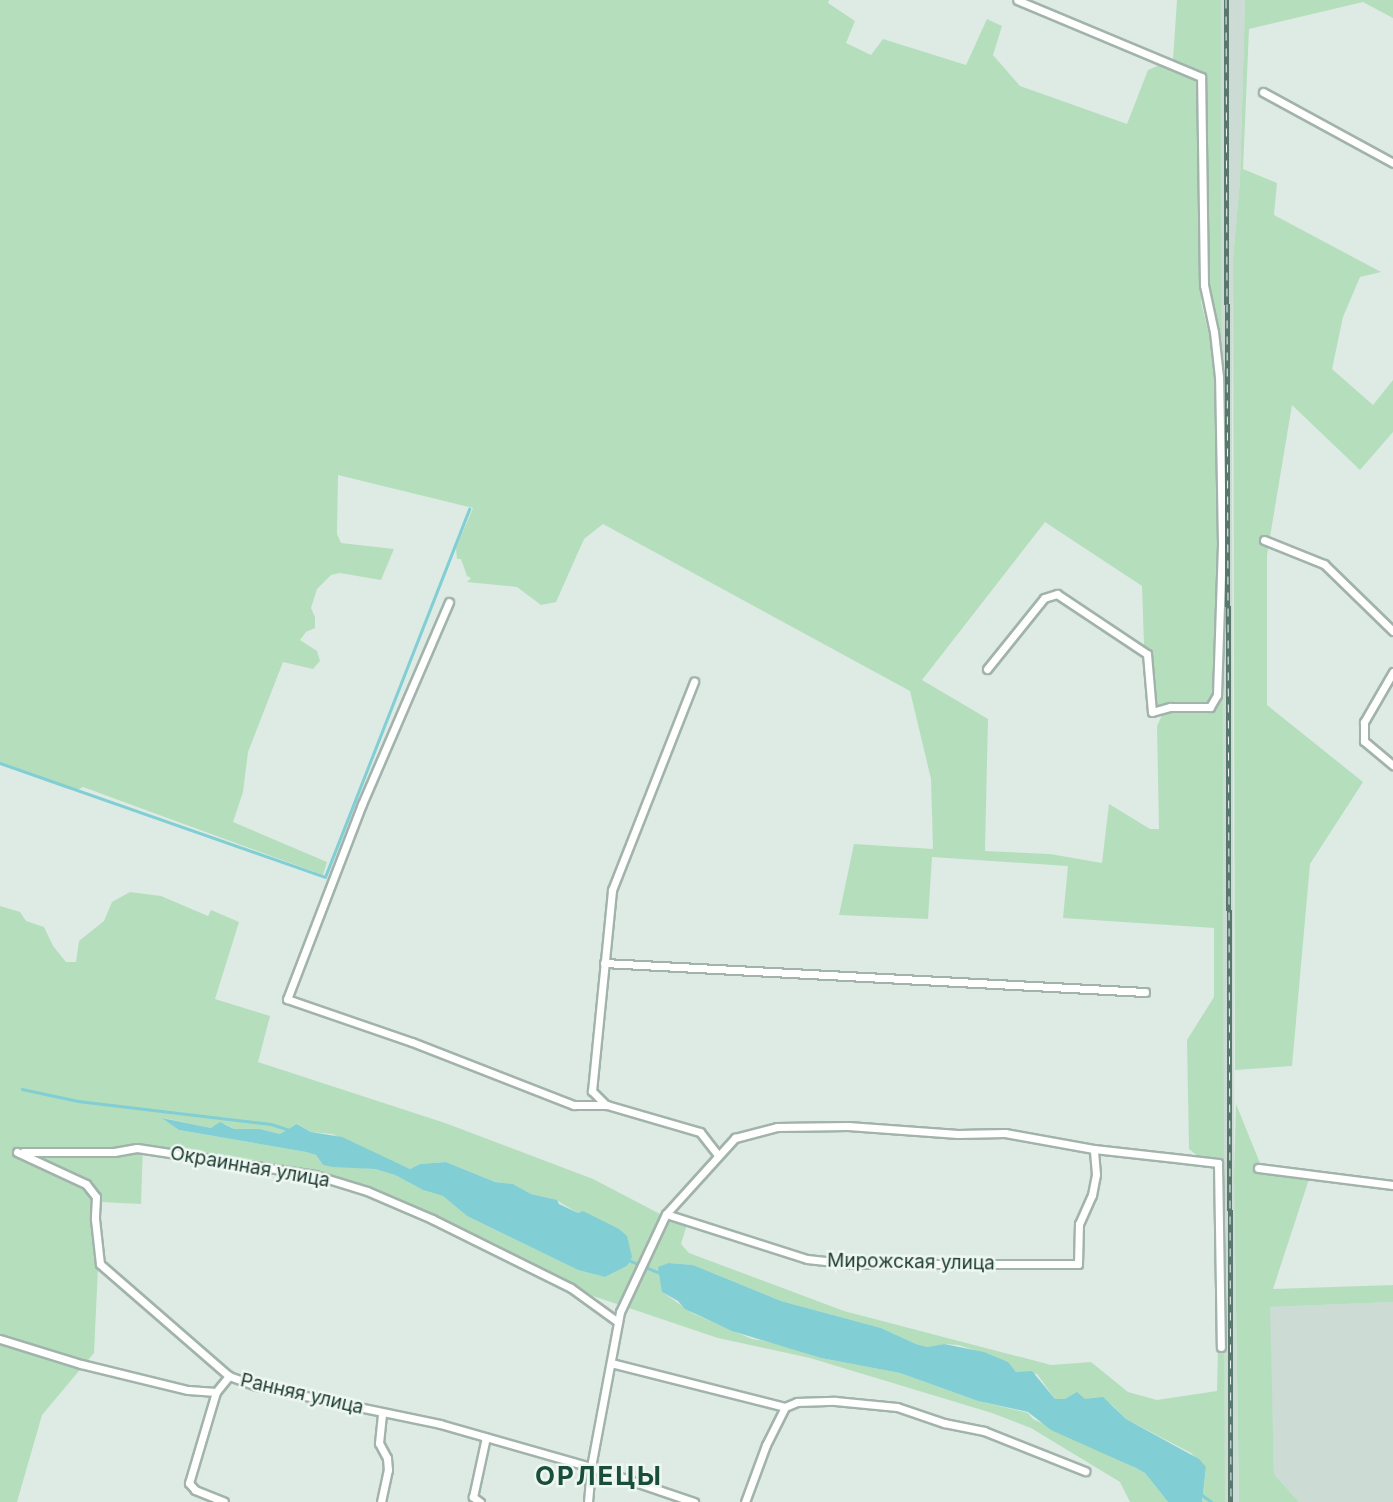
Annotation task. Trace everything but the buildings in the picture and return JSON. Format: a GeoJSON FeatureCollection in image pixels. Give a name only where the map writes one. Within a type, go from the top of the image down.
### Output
{"type":"FeatureCollection","features":[{"type":"Feature","properties":{"kind":"street"},"geometry":{"type":"LineString","coordinates":[[987,669],[1044,598],[1057,594],[1147,654],[1152,712],[1210,707],[1217,695],[1222,544],[1219,377],[1214,332],[1204,285],[1201,77],[1017,0]]}},
{"type":"Feature","properties":{"kind":"street"},"geometry":{"type":"LineString","coordinates":[[1263,92],[1393,163]]}},
{"type":"Feature","properties":{"kind":"street"},"geometry":{"type":"LineString","coordinates":[[1264,540],[1324,564],[1393,631]]}},
{"type":"Feature","properties":{"kind":"street"},"geometry":{"type":"LineString","coordinates":[[449,602],[362,804],[287,999],[412,1042],[574,1105],[607,1105],[700,1132],[718,1155]]}},
{"type":"Feature","properties":{"kind":"street"},"geometry":{"type":"LineString","coordinates":[[1393,672],[1364,722],[1364,741],[1393,765]]}},
{"type":"Feature","properties":{"kind":"street"},"geometry":{"type":"LineString","coordinates":[[607,1105],[592,1091],[601,1028],[604,963],[612,890],[694,682]]}},
{"type":"Feature","properties":{"kind":"street"},"geometry":{"type":"LineString","coordinates":[[604,963],[1145,992]]}},
{"type":"Feature","properties":{"kind":"street"},"geometry":{"type":"LineString","coordinates":[[588,1502],[591,1467],[618,1322],[666,1214],[735,1138],[777,1127],[848,1126],[957,1134],[1005,1133],[1094,1149],[1218,1163],[1221,1347]]}},
{"type":"Feature","properties":{"kind":"street","name":"Окраинная улица"},"geometry":{"type":"LineString","coordinates":[[17,1152],[114,1152],[137,1148],[315,1175],[367,1191],[432,1219],[571,1288],[618,1322]]}},
{"type":"Feature","properties":{"kind":"street","name":"Мирожская улица"},"geometry":{"type":"LineString","coordinates":[[666,1214],[807,1259],[905,1265],[1078,1264],[1079,1224],[1092,1195],[1096,1174],[1094,1149]]}},
{"type":"Feature","properties":{"kind":"street","name":"Ранняя улица"},"geometry":{"type":"LineString","coordinates":[[17,1152],[86,1184],[96,1197],[95,1232],[100,1264],[229,1376],[257,1387],[486,1437],[591,1467],[694,1502]]}},
{"type":"Feature","properties":{"kind":"street"},"geometry":{"type":"LineString","coordinates":[[1258,1168],[1393,1185]]}},
{"type":"Feature","properties":{"kind":"street"},"geometry":{"type":"LineString","coordinates":[[0,1339],[81,1364],[188,1390],[216,1392]]}},
{"type":"Feature","properties":{"kind":"street"},"geometry":{"type":"LineString","coordinates":[[611,1363],[785,1407],[797,1402],[835,1401],[897,1407],[944,1423],[984,1431],[1085,1471]]}},
{"type":"Feature","properties":{"kind":"street"},"geometry":{"type":"LineString","coordinates":[[225,1502],[195,1490],[189,1483],[216,1392],[229,1376]]}},
{"type":"Feature","properties":{"kind":"street"},"geometry":{"type":"LineString","coordinates":[[745,1502],[766,1445],[785,1407]]}},
{"type":"Feature","properties":{"kind":"street"},"geometry":{"type":"LineString","coordinates":[[381,1502],[388,1470],[387,1458],[379,1443],[382,1413]]}},
{"type":"Feature","properties":{"kind":"street"},"geometry":{"type":"LineString","coordinates":[[480,1502],[473,1497],[486,1437]]}},
{"type":"Feature","properties":{"kind":"shaded area"},"geometry":{"type":"Polygon","coordinates":[[[1221,0],[1245,0],[1240,180],[1233,259],[1232,439],[1234,1177],[1239,1502],[1225,1502],[1221,0]]]}},
{"type":"Feature","properties":{"kind":"shaded area"},"geometry":{"type":"Polygon","coordinates":[[[1393,1302],[1393,1502],[1299,1502],[1274,1474],[1269,1307],[1393,1302]]]}},
{"type":"Feature","properties":{"kind":"green space"},"geometry":{"type":"Polygon","coordinates":[[[0,0],[829,0],[828,3],[855,21],[846,43],[871,55],[883,39],[966,65],[987,19],[1002,26],[993,55],[1020,86],[1127,124],[1148,70],[1173,59],[1177,0],[1221,0],[1222,349],[1225,1502],[1202,1502],[1206,1468],[1191,1453],[1126,1419],[1111,1404],[1055,1399],[1037,1374],[1016,1372],[1007,1362],[991,1355],[958,1345],[927,1347],[916,1344],[881,1328],[781,1301],[693,1265],[669,1263],[662,1292],[694,1314],[752,1339],[772,1342],[821,1358],[900,1373],[978,1401],[1028,1413],[1033,1419],[1145,1473],[1168,1502],[1130,1502],[1120,1482],[1031,1428],[992,1413],[810,1358],[718,1338],[593,1296],[370,1188],[315,1173],[143,1145],[141,1204],[101,1202],[94,1353],[42,1415],[17,1502],[0,1502],[0,906],[20,912],[26,921],[44,927],[53,946],[66,962],[76,962],[79,941],[104,921],[112,902],[130,892],[161,896],[208,916],[211,910],[239,922],[215,999],[270,1016],[258,1062],[445,1123],[593,1179],[662,1215],[687,1224],[681,1244],[689,1253],[844,1311],[1051,1365],[1091,1362],[1128,1392],[1157,1400],[1217,1391],[1215,1170],[1189,1149],[1187,1040],[1214,997],[1214,928],[1063,918],[1068,866],[932,857],[928,919],[839,915],[854,844],[933,849],[931,779],[910,691],[603,524],[584,539],[556,602],[541,605],[517,587],[467,582],[471,578],[467,576],[461,559],[457,559],[456,548],[473,508],[338,475],[337,534],[341,543],[394,549],[381,580],[340,573],[331,575],[317,589],[311,608],[315,617],[315,628],[306,632],[300,640],[317,651],[320,661],[313,669],[283,662],[248,752],[243,792],[233,822],[327,862],[323,875],[83,787],[77,790],[0,764],[0,0]],[[1197,81],[1201,302],[1212,348],[1222,349],[1207,285],[1204,81],[1197,81]],[[1045,522],[922,680],[988,719],[985,851],[1050,854],[1102,863],[1109,804],[1150,829],[1159,829],[1157,726],[1164,711],[1208,711],[1208,705],[1155,706],[1153,654],[1144,645],[1142,586],[1045,522]],[[164,1118],[179,1130],[306,1152],[316,1155],[323,1165],[375,1169],[395,1175],[423,1190],[443,1196],[467,1216],[578,1270],[605,1277],[627,1266],[591,1217],[583,1211],[578,1213],[556,1200],[531,1194],[513,1184],[495,1182],[446,1162],[420,1164],[410,1169],[332,1134],[311,1132],[298,1124],[280,1134],[260,1129],[234,1129],[225,1124],[211,1128],[164,1118]]]}},
{"type":"Feature","properties":{"kind":"green space"},"geometry":{"type":"Polygon","coordinates":[[[1245,0],[1393,0],[1393,18],[1363,2],[1249,29],[1243,169],[1277,183],[1274,215],[1381,272],[1360,277],[1343,317],[1332,369],[1373,405],[1393,380],[1393,432],[1360,470],[1292,405],[1267,555],[1267,705],[1363,782],[1310,864],[1292,1066],[1235,1070],[1233,259],[1240,180],[1245,0]]]}},
{"type":"Feature","properties":{"kind":"green space"},"geometry":{"type":"Polygon","coordinates":[[[1236,1104],[1264,1173],[1309,1179],[1273,1289],[1393,1285],[1393,1302],[1270,1307],[1274,1474],[1299,1502],[1239,1502],[1234,1177],[1236,1104]]]}},
{"type":"Feature","properties":{"kind":"water"},"geometry":{"type":"Polygon","coordinates":[[[162,1118],[211,1128],[220,1122],[234,1129],[260,1129],[280,1134],[297,1124],[311,1132],[342,1137],[410,1169],[420,1164],[446,1162],[495,1182],[513,1184],[531,1194],[557,1200],[559,1204],[578,1213],[583,1211],[619,1229],[627,1236],[632,1257],[627,1266],[605,1277],[578,1270],[467,1216],[443,1196],[423,1190],[395,1175],[375,1169],[323,1165],[316,1155],[306,1152],[179,1130],[162,1118]]]}},
{"type":"Feature","properties":{"kind":"water"},"geometry":{"type":"Polygon","coordinates":[[[669,1263],[693,1265],[781,1301],[881,1328],[916,1344],[927,1347],[944,1344],[984,1352],[1008,1362],[1016,1372],[1032,1371],[1055,1399],[1065,1399],[1077,1392],[1085,1399],[1103,1397],[1126,1419],[1199,1459],[1206,1467],[1202,1502],[1168,1502],[1145,1473],[1051,1430],[1028,1412],[978,1401],[900,1373],[821,1358],[732,1331],[685,1309],[678,1301],[662,1292],[658,1267],[669,1263]]]}},
{"type":"Feature","properties":{"kind":"waterway"},"geometry":{"type":"LineString","coordinates":[[0,763],[325,877],[469,509]]}},
{"type":"Feature","properties":{"kind":"waterway"},"geometry":{"type":"LineString","coordinates":[[22,1089],[78,1101],[271,1124],[292,1131]]}},
{"type":"Feature","properties":{"kind":"waterway"},"geometry":{"type":"LineString","coordinates":[[628,1260],[661,1273]]}},
{"type":"Feature","properties":{"kind":"waterway"},"geometry":{"type":"LineString","coordinates":[[1202,1495],[1212,1502]]}},
{"type":"Feature","properties":{"kind":"railway"},"geometry":{"type":"LineString","coordinates":[[1226,0],[1231,1502]]}},
{"type":"Feature","properties":{"kind":"district","name":"ОРЛЕЦЫ"},"geometry":{"type":"Point","coordinates":[599,1476]}}]}
